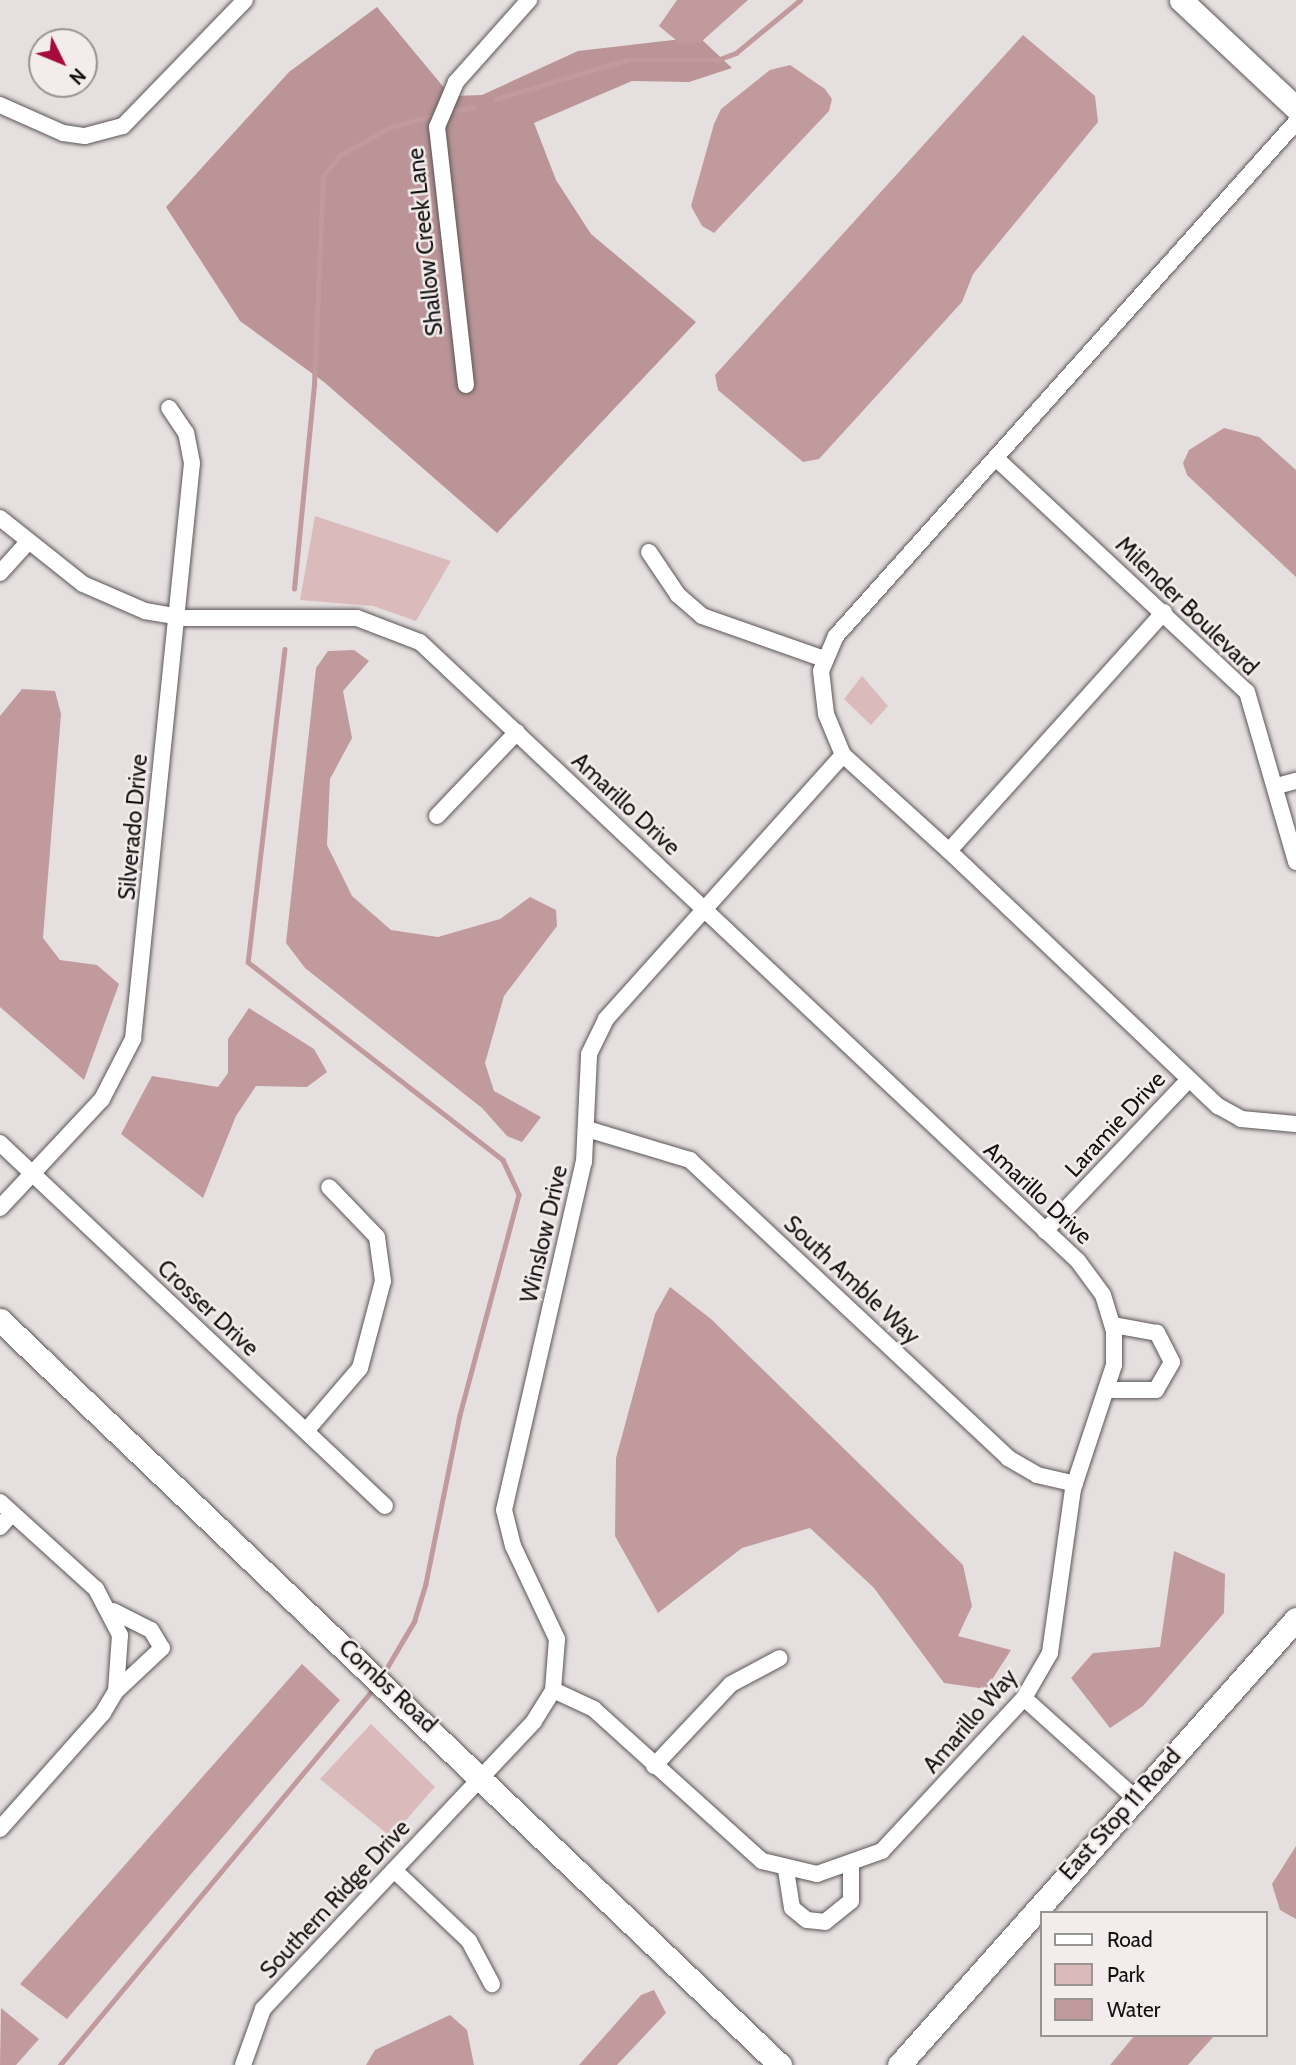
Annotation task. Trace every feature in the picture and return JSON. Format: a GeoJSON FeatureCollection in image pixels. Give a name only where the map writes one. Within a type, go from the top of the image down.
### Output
{"type":"FeatureCollection","features":[{"type":"Feature","properties":{"kind":"street"},"geometry":{"type":"LineString","coordinates":[[0,106],[63,133],[85,136],[123,126],[245,0]]}},
{"type":"Feature","properties":{"kind":"street","name":"Shallow Creek Lane"},"geometry":{"type":"LineString","coordinates":[[466,385],[438,125],[442,104],[529,0]]}},
{"type":"Feature","properties":{"kind":"street"},"geometry":{"type":"LineString","coordinates":[[1181,0],[1296,108]]}},
{"type":"Feature","properties":{"kind":"street"},"geometry":{"type":"LineString","coordinates":[[1296,122],[998,460],[836,636],[824,659],[826,714],[843,755],[1189,1079],[1241,1119],[1296,1124]]}},
{"type":"Feature","properties":{"kind":"street","name":"Silverado Drive"},"geometry":{"type":"LineString","coordinates":[[0,1208],[102,1100],[134,1038],[192,463],[186,433],[169,408]]}},
{"type":"Feature","properties":{"kind":"street","name":"Milender Boulevard"},"geometry":{"type":"LineString","coordinates":[[998,460],[1247,692],[1277,786],[1296,862]]}},
{"type":"Feature","properties":{"kind":"street","name":"Amarillo Drive"},"geometry":{"type":"LineString","coordinates":[[0,517],[27,543],[107,597],[175,617],[357,618],[385,625],[430,650],[1093,1278],[1113,1325],[1114,1365],[1106,1391]]}},
{"type":"Feature","properties":{"kind":"street"},"geometry":{"type":"LineString","coordinates":[[0,573],[27,543]]}},
{"type":"Feature","properties":{"kind":"street"},"geometry":{"type":"LineString","coordinates":[[649,552],[678,595],[702,615],[824,659]]}},
{"type":"Feature","properties":{"kind":"street"},"geometry":{"type":"LineString","coordinates":[[948,851],[1164,612]]}},
{"type":"Feature","properties":{"kind":"street"},"geometry":{"type":"LineString","coordinates":[[437,816],[517,732]]}},
{"type":"Feature","properties":{"kind":"street","name":"Winslow Drive"},"geometry":{"type":"LineString","coordinates":[[482,1775],[534,1721],[553,1690],[557,1639],[513,1546],[504,1510],[587,1129],[586,1065],[597,1031],[843,755]]}},
{"type":"Feature","properties":{"kind":"street"},"geometry":{"type":"LineString","coordinates":[[1277,786],[1296,781]]}},
{"type":"Feature","properties":{"kind":"street","name":"Laramie Drive"},"geometry":{"type":"LineString","coordinates":[[1045,1231],[1189,1079]]}},
{"type":"Feature","properties":{"kind":"street","name":"South Amble Way"},"geometry":{"type":"LineString","coordinates":[[587,1129],[657,1145],[690,1160],[1008,1458],[1037,1475],[1075,1484]]}},
{"type":"Feature","properties":{"kind":"street","name":"Crosser Drive"},"geometry":{"type":"LineString","coordinates":[[0,1143],[385,1506]]}},
{"type":"Feature","properties":{"kind":"street"},"geometry":{"type":"LineString","coordinates":[[306,1431],[360,1368],[383,1282],[377,1237],[330,1187]]}},
{"type":"Feature","properties":{"kind":"street","name":"Combs Road"},"geometry":{"type":"LineString","coordinates":[[0,1320],[420,1716],[778,2059],[799,2065]]}},
{"type":"Feature","properties":{"kind":"street"},"geometry":{"type":"LineString","coordinates":[[1106,1391],[1156,1390],[1172,1363],[1159,1334],[1113,1325]]}},
{"type":"Feature","properties":{"kind":"street","name":"Amarillo Way"},"geometry":{"type":"LineString","coordinates":[[786,1870],[825,1873],[851,1867],[889,1845],[1024,1698],[1054,1639],[1075,1484],[1106,1391]]}},
{"type":"Feature","properties":{"kind":"street"},"geometry":{"type":"LineString","coordinates":[[0,1527],[6,1508],[113,1611],[151,1630],[163,1648],[116,1691],[0,1829]]}},
{"type":"Feature","properties":{"kind":"street"},"geometry":{"type":"LineString","coordinates":[[113,1611],[120,1635],[116,1691]]}},
{"type":"Feature","properties":{"kind":"street","name":"East Stop 11 Road"},"geometry":{"type":"LineString","coordinates":[[899,2065],[916,2041],[1296,1619]]}},
{"type":"Feature","properties":{"kind":"street"},"geometry":{"type":"LineString","coordinates":[[654,1766],[732,1684],[780,1657]]}},
{"type":"Feature","properties":{"kind":"street"},"geometry":{"type":"LineString","coordinates":[[553,1690],[589,1705],[742,1848],[786,1870],[790,1904],[815,1922],[848,1908],[851,1867]]}},
{"type":"Feature","properties":{"kind":"street"},"geometry":{"type":"LineString","coordinates":[[1024,1698],[1135,1798]]}},
{"type":"Feature","properties":{"kind":"street","name":"Southern Ridge Drive"},"geometry":{"type":"LineString","coordinates":[[243,2065],[263,2009],[482,1775]]}},
{"type":"Feature","properties":{"kind":"street"},"geometry":{"type":"LineString","coordinates":[[394,1870],[469,1941],[492,1984]]}},
{"type":"Feature","properties":{"kind":"street","name":"East Stop 11 Road"},"geometry":{"type":"LineString","coordinates":[[885,2065],[901,2046],[916,2041]]}},
{"type":"Feature","properties":{"kind":"green space"},"geometry":{"type":"Polygon","coordinates":[[[315,516],[451,561],[416,621],[373,606],[300,600],[315,516]]]}},
{"type":"Feature","properties":{"kind":"green space"},"geometry":{"type":"Polygon","coordinates":[[[862,676],[888,706],[871,725],[844,699],[862,676]]]}},
{"type":"Feature","properties":{"kind":"green space"},"geometry":{"type":"Polygon","coordinates":[[[371,1724],[435,1787],[391,1837],[320,1779],[371,1724]]]}},
{"type":"Feature","properties":{"kind":"shaded area"},"geometry":{"type":"Polygon","coordinates":[[[377,7],[451,96],[482,95],[578,51],[699,37],[732,68],[689,82],[632,81],[534,123],[556,180],[591,234],[696,322],[497,533],[324,382],[240,321],[166,207],[289,72],[377,7]]]}},
{"type":"Feature","properties":{"kind":"water"},"geometry":{"type":"Polygon","coordinates":[[[677,0],[748,0],[701,42],[682,45],[659,26],[677,0]]]}},
{"type":"Feature","properties":{"kind":"water"},"geometry":{"type":"Polygon","coordinates":[[[1023,35],[1095,96],[1098,122],[973,274],[962,302],[819,459],[803,462],[718,390],[715,375],[1023,35]]]}},
{"type":"Feature","properties":{"kind":"water"},"geometry":{"type":"Polygon","coordinates":[[[790,65],[825,89],[832,99],[829,111],[714,233],[702,226],[691,206],[714,124],[721,109],[770,70],[790,65]]]}},
{"type":"Feature","properties":{"kind":"water"},"geometry":{"type":"Polygon","coordinates":[[[1224,428],[1259,437],[1296,470],[1296,577],[1187,475],[1183,463],[1189,450],[1224,428]]]}},
{"type":"Feature","properties":{"kind":"water"},"geometry":{"type":"Polygon","coordinates":[[[354,650],[369,661],[343,691],[352,738],[330,779],[327,845],[352,896],[391,930],[438,937],[500,919],[530,897],[556,910],[557,926],[504,996],[485,1063],[494,1091],[541,1117],[522,1142],[507,1136],[482,1108],[305,968],[286,943],[316,668],[328,651],[354,650]]]}},
{"type":"Feature","properties":{"kind":"water"},"geometry":{"type":"Polygon","coordinates":[[[22,689],[55,691],[61,714],[43,938],[60,960],[97,965],[119,984],[84,1080],[0,1007],[0,716],[22,689]]]}},
{"type":"Feature","properties":{"kind":"water"},"geometry":{"type":"Polygon","coordinates":[[[249,1008],[314,1049],[327,1072],[307,1087],[256,1086],[236,1116],[203,1198],[121,1134],[152,1076],[218,1087],[228,1073],[228,1039],[249,1008]]]}},
{"type":"Feature","properties":{"kind":"water"},"geometry":{"type":"Polygon","coordinates":[[[670,1287],[711,1319],[963,1565],[972,1606],[958,1636],[1011,1650],[986,1689],[944,1683],[874,1588],[810,1528],[742,1548],[658,1613],[615,1536],[616,1458],[655,1314],[670,1287]]]}},
{"type":"Feature","properties":{"kind":"water"},"geometry":{"type":"Polygon","coordinates":[[[1174,1551],[1225,1574],[1224,1613],[1143,1706],[1110,1728],[1071,1678],[1093,1653],[1160,1647],[1174,1551]]]}},
{"type":"Feature","properties":{"kind":"water"},"geometry":{"type":"Polygon","coordinates":[[[302,1664],[340,1700],[67,2019],[20,1984],[302,1664]]]}},
{"type":"Feature","properties":{"kind":"water"},"geometry":{"type":"Polygon","coordinates":[[[1296,1846],[1296,1919],[1280,1910],[1272,1884],[1296,1846]]]}},
{"type":"Feature","properties":{"kind":"water"},"geometry":{"type":"Polygon","coordinates":[[[654,1990],[666,2013],[617,2065],[579,2065],[641,1995],[654,1990]]]}},
{"type":"Feature","properties":{"kind":"water"},"geometry":{"type":"Polygon","coordinates":[[[1,2008],[39,2039],[16,2065],[0,2065],[1,2008]]]}},
{"type":"Feature","properties":{"kind":"water"},"geometry":{"type":"Polygon","coordinates":[[[450,2015],[467,2030],[474,2065],[366,2065],[375,2050],[450,2015]]]}},
{"type":"Feature","properties":{"kind":"water"},"geometry":{"type":"Polygon","coordinates":[[[1133,2037],[1213,2037],[1188,2065],[1110,2065],[1133,2037]]]}},
{"type":"Feature","properties":{"kind":"waterway"},"geometry":{"type":"LineString","coordinates":[[496,99],[626,60],[717,60],[736,53],[800,0]]}},
{"type":"Feature","properties":{"kind":"waterway"},"geometry":{"type":"LineString","coordinates":[[447,113],[473,107]]}},
{"type":"Feature","properties":{"kind":"waterway"},"geometry":{"type":"LineString","coordinates":[[294,589],[314,384],[323,176],[339,156],[390,127],[438,115]]}},
{"type":"Feature","properties":{"kind":"waterway"},"geometry":{"type":"LineString","coordinates":[[285,649],[248,962],[503,1160],[519,1195],[460,1415],[426,1584],[415,1621],[382,1677]]}},
{"type":"Feature","properties":{"kind":"waterway"},"geometry":{"type":"LineString","coordinates":[[60,2065],[375,1687]]}}]}
